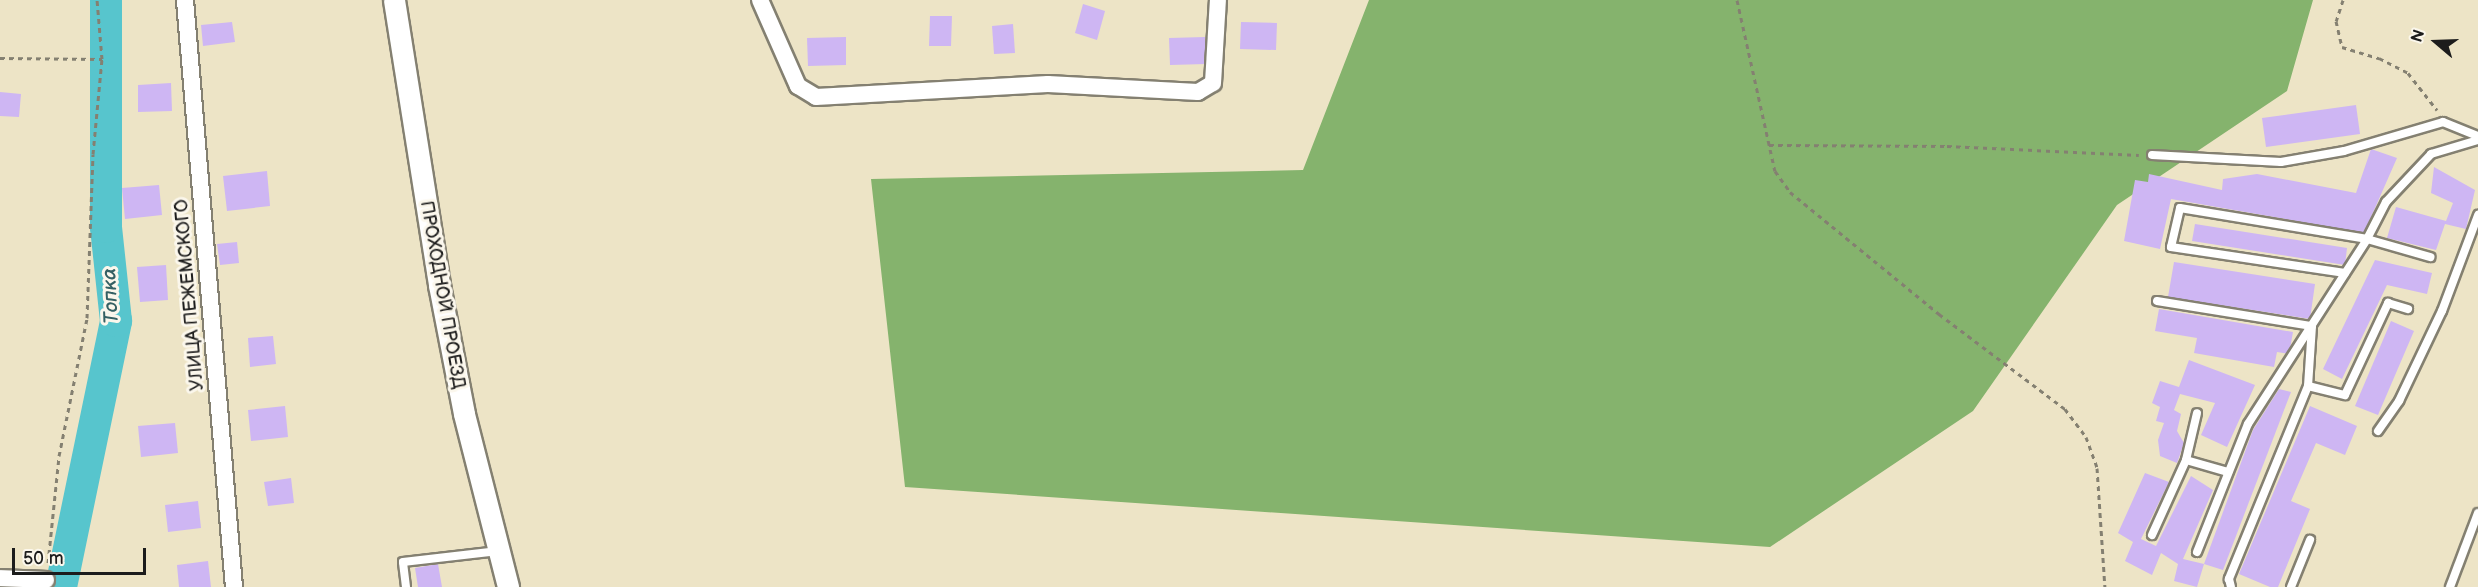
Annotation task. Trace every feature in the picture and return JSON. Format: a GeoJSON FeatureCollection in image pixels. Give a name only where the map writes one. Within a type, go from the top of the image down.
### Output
{"type":"FeatureCollection","features":[{"type":"Feature","properties":{"kind":"street","name":"УЛИЦА ПЕЖЕМСКОГО"},"geometry":{"type":"LineString","coordinates":[[185,0],[234,587]]}},
{"type":"Feature","properties":{"kind":"street","name":"ПРОХОДНОЙ ПРОЕЗД"},"geometry":{"type":"LineString","coordinates":[[394,0],[439,285],[464,414],[508,587]]}},
{"type":"Feature","properties":{"kind":"street"},"geometry":{"type":"LineString","coordinates":[[760,0],[798,86],[816,97],[1048,84],[1198,92],[1213,83],[1218,0]]}},
{"type":"Feature","properties":{"kind":"street"},"geometry":{"type":"LineString","coordinates":[[0,578],[45,583]]}},
{"type":"Feature","properties":{"kind":"lane"},"geometry":{"type":"LineString","coordinates":[[2152,155],[2281,162],[2344,151],[2443,122],[2478,138]]}},
{"type":"Feature","properties":{"kind":"lane"},"geometry":{"type":"LineString","coordinates":[[2197,552],[2248,424],[2367,239],[2386,202],[2431,154],[2478,138]]}},
{"type":"Feature","properties":{"kind":"lane"},"geometry":{"type":"LineString","coordinates":[[2345,273],[2171,247],[2180,208],[2367,239],[2430,257]]}},
{"type":"Feature","properties":{"kind":"lane"},"geometry":{"type":"LineString","coordinates":[[2378,431],[2399,401],[2442,311],[2478,215]]}},
{"type":"Feature","properties":{"kind":"lane"},"geometry":{"type":"LineString","coordinates":[[2157,301],[2312,326]]}},
{"type":"Feature","properties":{"kind":"lane"},"geometry":{"type":"LineString","coordinates":[[2308,386],[2345,395],[2388,303],[2408,309]]}},
{"type":"Feature","properties":{"kind":"lane"},"geometry":{"type":"LineString","coordinates":[[2231,587],[2229,579],[2308,386],[2312,326]]}},
{"type":"Feature","properties":{"kind":"lane"},"geometry":{"type":"LineString","coordinates":[[2152,535],[2186,460],[2197,413]]}},
{"type":"Feature","properties":{"kind":"lane"},"geometry":{"type":"LineString","coordinates":[[2186,460],[2228,472]]}},
{"type":"Feature","properties":{"kind":"lane"},"geometry":{"type":"LineString","coordinates":[[2450,587],[2478,513]]}},
{"type":"Feature","properties":{"kind":"lane"},"geometry":{"type":"LineString","coordinates":[[2291,587],[2310,540]]}},
{"type":"Feature","properties":{"kind":"lane"},"geometry":{"type":"LineString","coordinates":[[406,587],[403,562],[498,551]]}},
{"type":"Feature","properties":{"kind":"path"},"geometry":{"type":"LineString","coordinates":[[45,583],[59,456],[87,318],[93,154],[102,59],[97,0]]}},
{"type":"Feature","properties":{"kind":"path"},"geometry":{"type":"LineString","coordinates":[[1737,0],[1775,171],[1790,192],[1939,314],[2065,410],[2086,437],[2097,468],[2105,587]]}},
{"type":"Feature","properties":{"kind":"path"},"geometry":{"type":"LineString","coordinates":[[2343,0],[2336,21],[2342,47],[2379,58],[2408,73],[2431,99],[2443,122]]}},
{"type":"Feature","properties":{"kind":"path"},"geometry":{"type":"LineString","coordinates":[[0,58],[102,59]]}},
{"type":"Feature","properties":{"kind":"path"},"geometry":{"type":"LineString","coordinates":[[1769,145],[1947,146],[2152,155]]}},
{"type":"Feature","properties":{"kind":"green space"},"geometry":{"type":"Polygon","coordinates":[[[1369,0],[2313,0],[2287,91],[2117,205],[1973,411],[1770,547],[905,487],[871,179],[1303,170],[1369,0]]]}},
{"type":"Feature","properties":{"kind":"building"},"geometry":{"type":"Polygon","coordinates":[[[1083,4],[1105,11],[1097,40],[1075,33],[1083,4]]]}},
{"type":"Feature","properties":{"kind":"building"},"geometry":{"type":"Polygon","coordinates":[[[930,16],[952,16],[951,46],[929,46],[930,16]]]}},
{"type":"Feature","properties":{"kind":"building"},"geometry":{"type":"Polygon","coordinates":[[[232,22],[235,42],[203,46],[201,25],[232,22]]]}},
{"type":"Feature","properties":{"kind":"building"},"geometry":{"type":"Polygon","coordinates":[[[1241,22],[1277,23],[1276,50],[1240,49],[1241,22]]]}},
{"type":"Feature","properties":{"kind":"building"},"geometry":{"type":"Polygon","coordinates":[[[1013,24],[1015,53],[994,54],[992,26],[1013,24]]]}},
{"type":"Feature","properties":{"kind":"building"},"geometry":{"type":"Polygon","coordinates":[[[846,37],[846,65],[808,66],[807,38],[846,37]]]}},
{"type":"Feature","properties":{"kind":"building"},"geometry":{"type":"Polygon","coordinates":[[[1205,37],[1206,64],[1170,65],[1169,38],[1205,37]]]}},
{"type":"Feature","properties":{"kind":"building"},"geometry":{"type":"Polygon","coordinates":[[[171,83],[172,111],[138,112],[138,85],[171,83]]]}},
{"type":"Feature","properties":{"kind":"building"},"geometry":{"type":"Polygon","coordinates":[[[0,92],[21,94],[19,117],[0,116],[0,92]]]}},
{"type":"Feature","properties":{"kind":"building"},"geometry":{"type":"Polygon","coordinates":[[[2356,105],[2360,134],[2266,147],[2262,118],[2356,105]]]}},
{"type":"Feature","properties":{"kind":"building"},"geometry":{"type":"Polygon","coordinates":[[[2371,149],[2397,158],[2364,233],[2171,199],[2160,249],[2124,241],[2135,180],[2148,182],[2149,174],[2222,190],[2223,179],[2257,174],[2356,193],[2371,149]]]}},
{"type":"Feature","properties":{"kind":"building"},"geometry":{"type":"Polygon","coordinates":[[[2434,167],[2475,190],[2466,229],[2445,224],[2436,250],[2387,238],[2396,207],[2446,221],[2453,203],[2431,193],[2434,167]]]}},
{"type":"Feature","properties":{"kind":"building"},"geometry":{"type":"Polygon","coordinates":[[[267,171],[270,206],[227,211],[223,176],[267,171]]]}},
{"type":"Feature","properties":{"kind":"building"},"geometry":{"type":"Polygon","coordinates":[[[159,185],[162,215],[125,219],[122,188],[159,185]]]}},
{"type":"Feature","properties":{"kind":"building"},"geometry":{"type":"Polygon","coordinates":[[[2195,224],[2347,248],[2345,265],[2192,241],[2195,224]]]}},
{"type":"Feature","properties":{"kind":"building"},"geometry":{"type":"Polygon","coordinates":[[[237,242],[239,263],[220,265],[217,244],[237,242]]]}},
{"type":"Feature","properties":{"kind":"building"},"geometry":{"type":"Polygon","coordinates":[[[2375,260],[2432,273],[2427,294],[2387,285],[2342,379],[2323,369],[2375,260]]]}},
{"type":"Feature","properties":{"kind":"building"},"geometry":{"type":"Polygon","coordinates":[[[2174,262],[2315,284],[2310,319],[2168,297],[2174,262]]]}},
{"type":"Feature","properties":{"kind":"building"},"geometry":{"type":"Polygon","coordinates":[[[166,265],[168,300],[140,302],[137,267],[166,265]]]}},
{"type":"Feature","properties":{"kind":"building"},"geometry":{"type":"Polygon","coordinates":[[[2159,309],[2293,332],[2289,354],[2277,352],[2274,367],[2194,353],[2197,338],[2155,331],[2159,309]]]}},
{"type":"Feature","properties":{"kind":"building"},"geometry":{"type":"Polygon","coordinates":[[[2391,321],[2414,331],[2378,415],[2355,406],[2391,321]]]}},
{"type":"Feature","properties":{"kind":"building"},"geometry":{"type":"Polygon","coordinates":[[[273,336],[276,364],[250,367],[248,338],[273,336]]]}},
{"type":"Feature","properties":{"kind":"building"},"geometry":{"type":"Polygon","coordinates":[[[2189,360],[2255,385],[2227,447],[2201,435],[2215,403],[2180,394],[2174,410],[2181,414],[2177,431],[2184,443],[2177,463],[2160,456],[2158,440],[2164,423],[2156,421],[2160,407],[2152,403],[2160,381],[2179,387],[2189,360]]]}},
{"type":"Feature","properties":{"kind":"building"},"geometry":{"type":"Polygon","coordinates":[[[2279,389],[2291,392],[2223,570],[2204,564],[2253,430],[2279,389]]]}},
{"type":"Feature","properties":{"kind":"building"},"geometry":{"type":"Polygon","coordinates":[[[285,406],[288,437],[251,441],[248,410],[285,406]]]}},
{"type":"Feature","properties":{"kind":"building"},"geometry":{"type":"Polygon","coordinates":[[[2310,406],[2357,426],[2345,455],[2316,443],[2291,501],[2310,509],[2278,587],[2270,587],[2239,574],[2310,406]]]}},
{"type":"Feature","properties":{"kind":"building"},"geometry":{"type":"Polygon","coordinates":[[[175,423],[178,453],[141,457],[138,426],[175,423]]]}},
{"type":"Feature","properties":{"kind":"building"},"geometry":{"type":"Polygon","coordinates":[[[2145,473],[2169,482],[2141,539],[2156,546],[2191,476],[2213,490],[2183,559],[2204,564],[2197,587],[2174,581],[2178,564],[2161,553],[2152,575],[2125,561],[2133,542],[2118,533],[2145,473]]]}},
{"type":"Feature","properties":{"kind":"building"},"geometry":{"type":"Polygon","coordinates":[[[291,478],[294,503],[268,506],[264,482],[291,478]]]}},
{"type":"Feature","properties":{"kind":"building"},"geometry":{"type":"Polygon","coordinates":[[[198,501],[201,528],[168,532],[165,505],[198,501]]]}},
{"type":"Feature","properties":{"kind":"building"},"geometry":{"type":"Polygon","coordinates":[[[208,561],[211,587],[179,587],[177,565],[208,561]]]}},
{"type":"Feature","properties":{"kind":"building"},"geometry":{"type":"Polygon","coordinates":[[[438,564],[442,587],[418,587],[415,568],[438,564]]]}},
{"type":"Feature","properties":{"kind":"waterway","name":"Топка"},"geometry":{"type":"LineString","coordinates":[[61,587],[116,321],[106,227],[106,0]]}}]}
